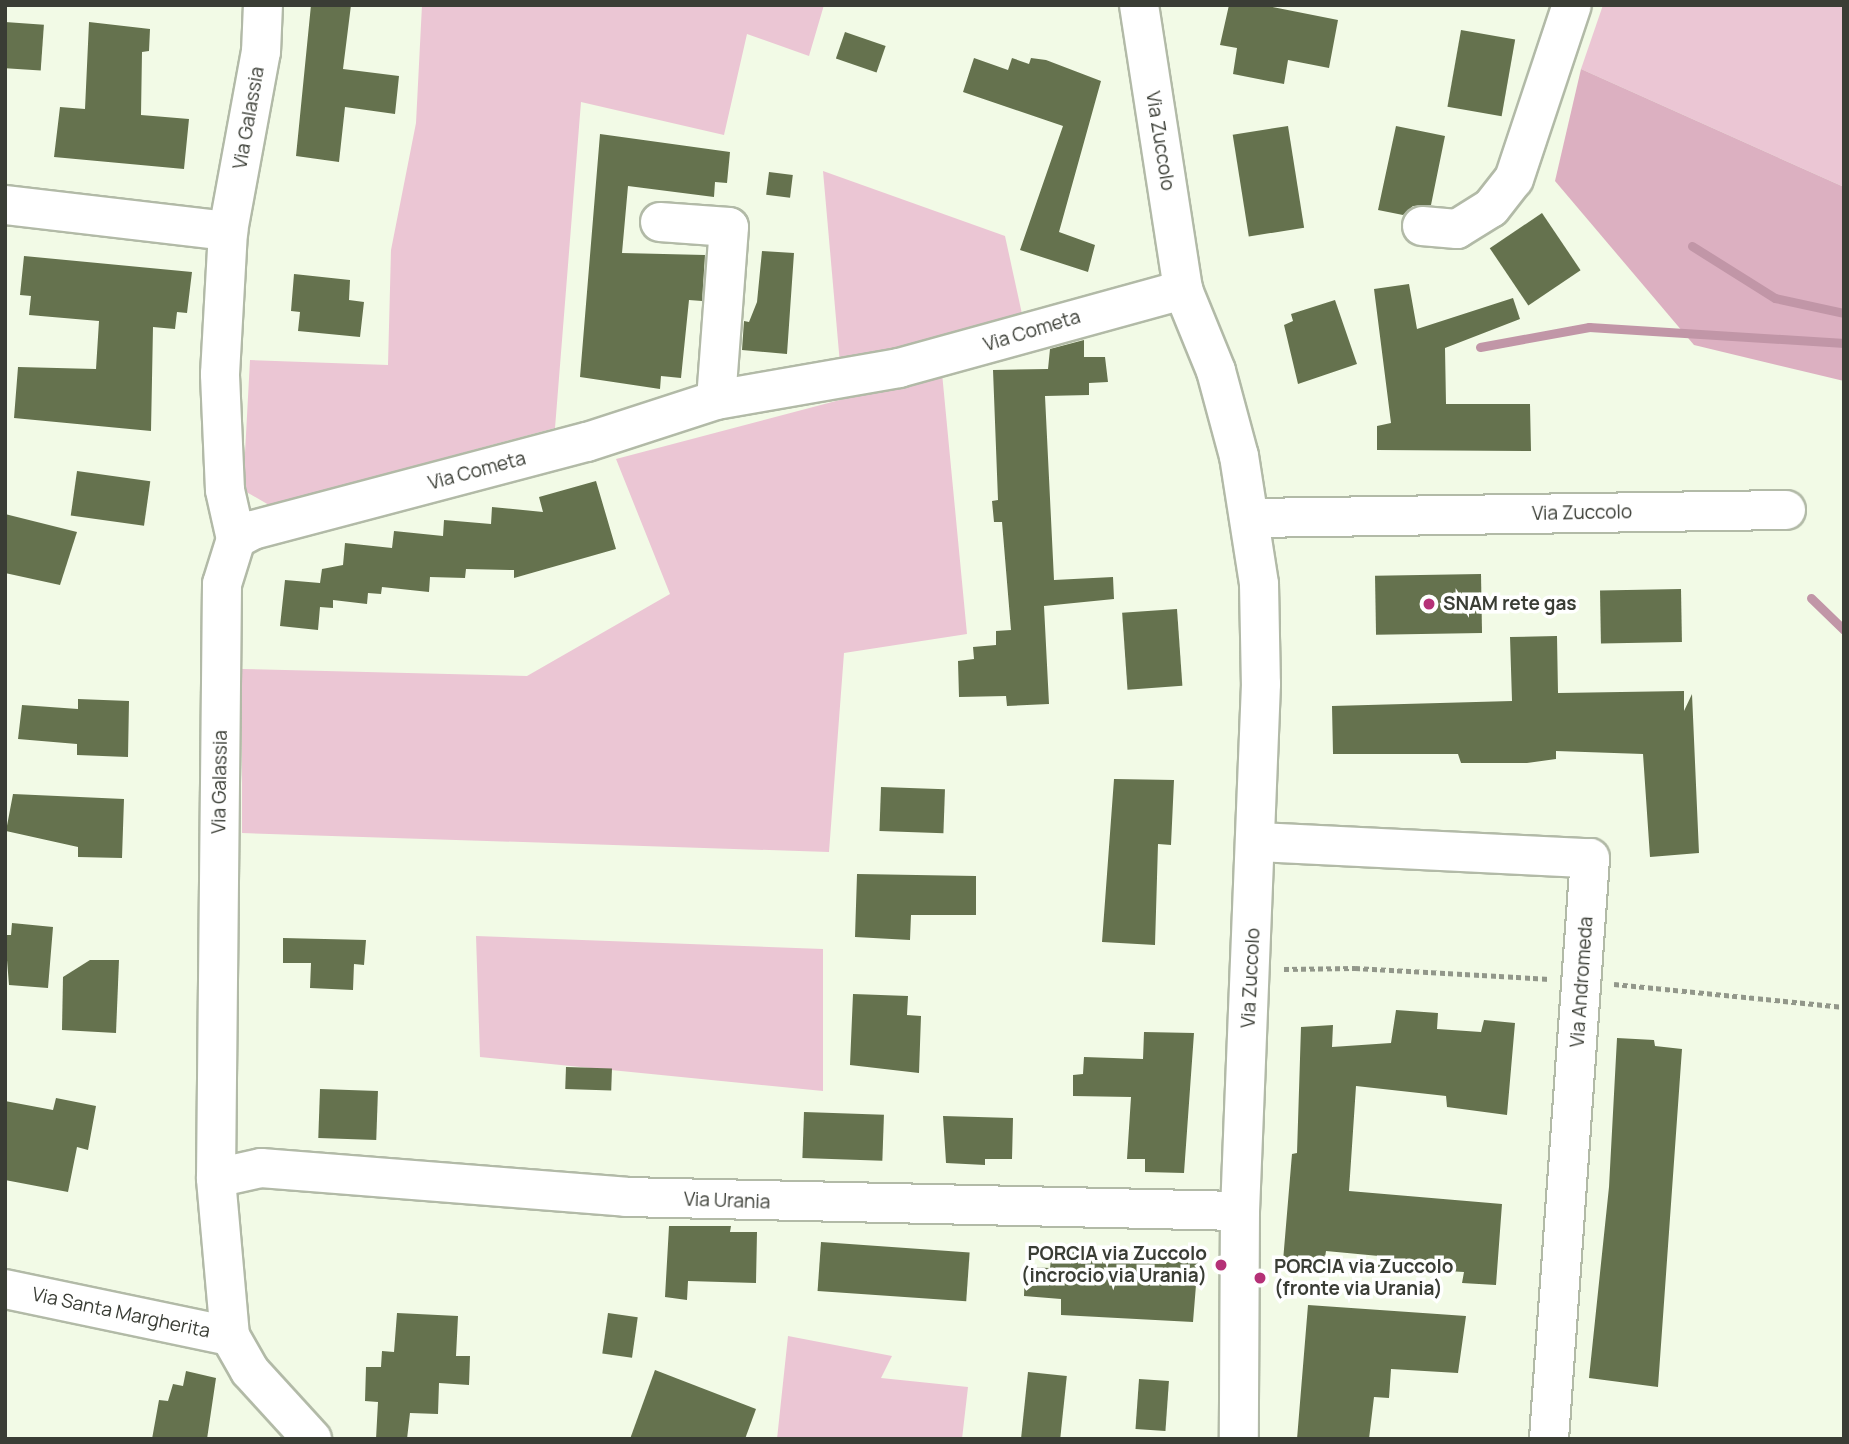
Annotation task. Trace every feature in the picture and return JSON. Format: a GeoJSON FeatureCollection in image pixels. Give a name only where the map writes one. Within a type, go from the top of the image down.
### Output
{"type":"FeatureCollection","features":[{"type":"Feature","properties":{"kind":"street","name":"Via Galassia"},"geometry":{"type":"LineString","coordinates":[[230,1336],[216,1178],[222,584],[236,539],[225,490],[219,374],[228,231],[261,52],[262,5]]}},
{"type":"Feature","properties":{"kind":"street","name":"Via Zuccolo"},"geometry":{"type":"LineString","coordinates":[[1139,5],[1183,290],[1216,371],[1252,518],[1261,684],[1257,842],[1240,1211],[1239,1439]]}},
{"type":"Feature","properties":{"kind":"street"},"geometry":{"type":"LineString","coordinates":[[1422,226],[1457,229],[1491,208],[1514,179],[1572,5]]}},
{"type":"Feature","properties":{"kind":"street"},"geometry":{"type":"LineString","coordinates":[[5,205],[228,231]]}},
{"type":"Feature","properties":{"kind":"street"},"geometry":{"type":"LineString","coordinates":[[660,222],[729,227],[716,400]]}},
{"type":"Feature","properties":{"kind":"street","name":"Via Cometa"},"geometry":{"type":"LineString","coordinates":[[236,539],[253,530],[587,442],[716,400],[899,368],[1183,290]]}},
{"type":"Feature","properties":{"kind":"street","name":"Via Zuccolo"},"geometry":{"type":"LineString","coordinates":[[1252,518],[1786,510]]}},
{"type":"Feature","properties":{"kind":"street","name":"Via Andromeda"},"geometry":{"type":"LineString","coordinates":[[1257,842],[1590,858],[1549,1439]]}},
{"type":"Feature","properties":{"kind":"street","name":"Via Urania"},"geometry":{"type":"LineString","coordinates":[[216,1178],[261,1167],[626,1197],[1240,1211]]}},
{"type":"Feature","properties":{"kind":"street","name":"Via Santa Margherita"},"geometry":{"type":"LineString","coordinates":[[5,1289],[230,1336],[250,1371],[312,1439]]}},
{"type":"Feature","properties":{"kind":"path"},"geometry":{"type":"LineString","coordinates":[[1285,958],[1284,971],[1355,968],[1582,981],[1844,1007]]}},
{"type":"Feature","properties":{"kind":"shaded area"},"geometry":{"type":"Polygon","coordinates":[[[422,5],[824,5],[809,56],[747,34],[724,135],[581,102],[555,428],[269,505],[243,490],[250,360],[388,365],[391,250],[416,123],[422,5]]]}},
{"type":"Feature","properties":{"kind":"shaded area"},"geometry":{"type":"Polygon","coordinates":[[[1603,5],[1844,5],[1844,187],[1581,69],[1603,5]]]}},
{"type":"Feature","properties":{"kind":"shaded area"},"geometry":{"type":"Polygon","coordinates":[[[1581,69],[1844,187],[1844,381],[1694,345],[1555,181],[1581,69]]]}},
{"type":"Feature","properties":{"kind":"shaded area"},"geometry":{"type":"Polygon","coordinates":[[[823,171],[1005,236],[1022,314],[840,364],[823,171]]]}},
{"type":"Feature","properties":{"kind":"shaded area"},"geometry":{"type":"Polygon","coordinates":[[[942,373],[967,634],[844,653],[829,852],[242,833],[242,669],[527,676],[670,594],[616,459],[942,373]]]}},
{"type":"Feature","properties":{"kind":"shaded area"},"geometry":{"type":"Polygon","coordinates":[[[476,936],[823,949],[823,1091],[480,1057],[476,936]]]}},
{"type":"Feature","properties":{"kind":"shaded area"},"geometry":{"type":"Polygon","coordinates":[[[788,1336],[892,1356],[881,1378],[968,1387],[962,1439],[777,1439],[788,1336]]]}},
{"type":"Feature","properties":{"kind":"building"},"geometry":{"type":"Polygon","coordinates":[[[311,5],[351,5],[343,69],[399,76],[395,114],[345,107],[339,162],[296,156],[311,5]]]}},
{"type":"Feature","properties":{"kind":"building"},"geometry":{"type":"Polygon","coordinates":[[[1229,5],[1262,5],[1338,20],[1329,68],[1288,60],[1284,84],[1233,74],[1237,48],[1220,45],[1229,5]]]}},
{"type":"Feature","properties":{"kind":"building"},"geometry":{"type":"Polygon","coordinates":[[[5,22],[44,25],[41,71],[5,68],[5,22]]]}},
{"type":"Feature","properties":{"kind":"building"},"geometry":{"type":"Polygon","coordinates":[[[89,22],[150,29],[149,51],[142,52],[141,115],[189,119],[184,169],[54,157],[60,107],[85,109],[89,22]]]}},
{"type":"Feature","properties":{"kind":"building"},"geometry":{"type":"Polygon","coordinates":[[[1461,30],[1515,40],[1502,116],[1447,107],[1461,30]]]}},
{"type":"Feature","properties":{"kind":"building"},"geometry":{"type":"Polygon","coordinates":[[[845,32],[886,46],[877,72],[836,58],[845,32]]]}},
{"type":"Feature","properties":{"kind":"building"},"geometry":{"type":"Polygon","coordinates":[[[974,58],[1008,70],[1012,58],[1029,64],[1031,58],[1046,60],[1101,81],[1059,232],[1095,245],[1088,272],[1020,250],[1063,126],[963,92],[974,58]]]}},
{"type":"Feature","properties":{"kind":"building"},"geometry":{"type":"Polygon","coordinates":[[[1288,126],[1304,228],[1249,236],[1233,135],[1288,126]]]}},
{"type":"Feature","properties":{"kind":"building"},"geometry":{"type":"Polygon","coordinates":[[[1396,126],[1445,136],[1431,205],[1413,206],[1403,215],[1378,210],[1396,126]]]}},
{"type":"Feature","properties":{"kind":"building"},"geometry":{"type":"Polygon","coordinates":[[[600,134],[730,152],[727,183],[715,182],[714,197],[628,186],[622,253],[705,255],[702,301],[689,300],[681,378],[661,376],[660,389],[580,377],[600,134]]]}},
{"type":"Feature","properties":{"kind":"building"},"geometry":{"type":"Polygon","coordinates":[[[769,172],[793,175],[790,198],[766,195],[769,172]]]}},
{"type":"Feature","properties":{"kind":"building"},"geometry":{"type":"Polygon","coordinates":[[[1542,213],[1581,270],[1528,305],[1490,248],[1542,213]]]}},
{"type":"Feature","properties":{"kind":"building"},"geometry":{"type":"Polygon","coordinates":[[[762,251],[794,253],[787,354],[742,350],[744,321],[749,322],[757,302],[762,251]]]}},
{"type":"Feature","properties":{"kind":"building"},"geometry":{"type":"Polygon","coordinates":[[[24,256],[192,272],[187,313],[177,312],[175,329],[153,327],[151,431],[14,418],[18,367],[96,369],[99,321],[29,315],[31,296],[20,295],[24,256]]]}},
{"type":"Feature","properties":{"kind":"building"},"geometry":{"type":"Polygon","coordinates":[[[294,274],[350,280],[349,300],[364,302],[360,337],[298,331],[300,312],[291,311],[294,274]]]}},
{"type":"Feature","properties":{"kind":"building"},"geometry":{"type":"Polygon","coordinates":[[[1409,284],[1417,329],[1513,298],[1520,319],[1445,348],[1446,404],[1530,404],[1531,451],[1377,450],[1377,426],[1391,423],[1374,289],[1409,284]]]}},
{"type":"Feature","properties":{"kind":"building"},"geometry":{"type":"Polygon","coordinates":[[[1335,300],[1357,364],[1298,384],[1284,325],[1293,321],[1291,314],[1335,300]]]}},
{"type":"Feature","properties":{"kind":"building"},"geometry":{"type":"Polygon","coordinates":[[[1084,340],[1084,357],[1105,357],[1108,382],[1089,383],[1089,395],[1045,396],[1054,580],[1113,577],[1114,599],[1044,606],[1049,704],[1007,706],[1006,696],[959,697],[958,661],[974,659],[973,647],[996,645],[996,631],[1011,630],[1002,522],[994,522],[992,501],[998,500],[993,370],[1048,369],[1050,349],[1084,340]]]}},
{"type":"Feature","properties":{"kind":"building"},"geometry":{"type":"Polygon","coordinates":[[[77,471],[150,481],[144,526],[71,516],[77,471]]]}},
{"type":"Feature","properties":{"kind":"building"},"geometry":{"type":"Polygon","coordinates":[[[596,481],[616,549],[514,578],[514,570],[466,569],[465,578],[430,577],[429,592],[382,587],[381,594],[368,593],[367,604],[333,600],[333,608],[320,607],[318,630],[280,626],[285,580],[320,583],[322,569],[343,565],[345,543],[392,548],[394,531],[443,536],[444,520],[491,524],[492,507],[543,512],[539,497],[596,481]]]}},
{"type":"Feature","properties":{"kind":"building"},"geometry":{"type":"Polygon","coordinates":[[[5,514],[77,532],[60,585],[5,573],[5,514]]]}},
{"type":"Feature","properties":{"kind":"building","name":"SNAM rete gas"},"geometry":{"type":"Polygon","coordinates":[[[1481,574],[1482,633],[1376,635],[1375,576],[1481,574]]]}},
{"type":"Feature","properties":{"kind":"building"},"geometry":{"type":"Polygon","coordinates":[[[1681,589],[1682,642],[1601,643],[1600,590],[1681,589]]]}},
{"type":"Feature","properties":{"kind":"building"},"geometry":{"type":"Polygon","coordinates":[[[1177,609],[1182,686],[1128,690],[1122,613],[1177,609]]]}},
{"type":"Feature","properties":{"kind":"building"},"geometry":{"type":"Polygon","coordinates":[[[1557,636],[1558,693],[1684,691],[1684,711],[1692,694],[1699,853],[1650,857],[1643,754],[1556,751],[1556,759],[1527,763],[1461,763],[1458,754],[1333,754],[1332,706],[1512,701],[1510,637],[1557,636]]]}},
{"type":"Feature","properties":{"kind":"building"},"geometry":{"type":"Polygon","coordinates":[[[78,699],[129,701],[128,757],[77,755],[77,744],[18,739],[22,705],[78,709],[78,699]]]}},
{"type":"Feature","properties":{"kind":"building"},"geometry":{"type":"Polygon","coordinates":[[[1114,779],[1174,780],[1171,845],[1158,844],[1155,945],[1102,942],[1114,779]]]}},
{"type":"Feature","properties":{"kind":"building"},"geometry":{"type":"Polygon","coordinates":[[[881,787],[945,789],[943,833],[879,831],[881,787]]]}},
{"type":"Feature","properties":{"kind":"building"},"geometry":{"type":"Polygon","coordinates":[[[13,794],[124,799],[122,858],[78,857],[78,847],[6,831],[13,794]]]}},
{"type":"Feature","properties":{"kind":"building"},"geometry":{"type":"Polygon","coordinates":[[[857,874],[976,876],[976,915],[911,915],[910,940],[855,937],[857,874]]]}},
{"type":"Feature","properties":{"kind":"building"},"geometry":{"type":"Polygon","coordinates":[[[12,923],[53,927],[48,988],[9,985],[5,935],[11,935],[12,923]]]}},
{"type":"Feature","properties":{"kind":"building"},"geometry":{"type":"Polygon","coordinates":[[[283,938],[366,940],[364,965],[354,964],[353,990],[310,988],[311,963],[283,963],[283,938]]]}},
{"type":"Feature","properties":{"kind":"building"},"geometry":{"type":"Polygon","coordinates":[[[90,960],[119,960],[116,1033],[62,1030],[63,977],[90,960]]]}},
{"type":"Feature","properties":{"kind":"building"},"geometry":{"type":"Polygon","coordinates":[[[853,994],[908,996],[907,1015],[921,1016],[919,1073],[850,1065],[853,994]]]}},
{"type":"Feature","properties":{"kind":"building"},"geometry":{"type":"Polygon","coordinates":[[[1396,1010],[1438,1013],[1437,1029],[1481,1032],[1484,1020],[1515,1023],[1507,1115],[1447,1107],[1446,1096],[1356,1086],[1349,1191],[1502,1204],[1496,1285],[1462,1283],[1464,1272],[1378,1267],[1379,1256],[1326,1251],[1324,1264],[1283,1261],[1292,1154],[1297,1153],[1301,1027],[1333,1025],[1332,1047],[1391,1043],[1396,1010]]]}},
{"type":"Feature","properties":{"kind":"building"},"geometry":{"type":"Polygon","coordinates":[[[1144,1032],[1194,1033],[1184,1173],[1145,1172],[1145,1159],[1127,1159],[1131,1097],[1073,1096],[1073,1075],[1083,1074],[1084,1057],[1143,1059],[1144,1032]]]}},
{"type":"Feature","properties":{"kind":"building"},"geometry":{"type":"Polygon","coordinates":[[[1617,1038],[1654,1040],[1655,1046],[1682,1049],[1658,1387],[1589,1378],[1609,1187],[1617,1038]]]}},
{"type":"Feature","properties":{"kind":"building"},"geometry":{"type":"Polygon","coordinates":[[[566,1067],[612,1069],[611,1091],[565,1089],[566,1067]]]}},
{"type":"Feature","properties":{"kind":"building"},"geometry":{"type":"Polygon","coordinates":[[[320,1089],[378,1091],[376,1140],[318,1138],[320,1089]]]}},
{"type":"Feature","properties":{"kind":"building"},"geometry":{"type":"Polygon","coordinates":[[[56,1098],[96,1106],[88,1150],[77,1147],[68,1192],[5,1180],[5,1101],[53,1110],[56,1098]]]}},
{"type":"Feature","properties":{"kind":"building"},"geometry":{"type":"Polygon","coordinates":[[[804,1112],[884,1115],[882,1161],[802,1158],[804,1112]]]}},
{"type":"Feature","properties":{"kind":"building"},"geometry":{"type":"Polygon","coordinates":[[[943,1116],[1013,1118],[1012,1159],[985,1159],[985,1165],[946,1163],[943,1116]]]}},
{"type":"Feature","properties":{"kind":"building"},"geometry":{"type":"Polygon","coordinates":[[[669,1226],[731,1226],[730,1232],[757,1232],[756,1283],[688,1281],[687,1300],[665,1297],[669,1226]]]}},
{"type":"Feature","properties":{"kind":"building"},"geometry":{"type":"Polygon","coordinates":[[[821,1242],[970,1252],[966,1301],[818,1291],[821,1242]]]}},
{"type":"Feature","properties":{"kind":"building"},"geometry":{"type":"Polygon","coordinates":[[[1170,1248],[1199,1248],[1193,1322],[1061,1315],[1061,1299],[1024,1296],[1025,1267],[1050,1268],[1052,1250],[1094,1252],[1092,1262],[1166,1264],[1170,1248]]]}},
{"type":"Feature","properties":{"kind":"building"},"geometry":{"type":"Polygon","coordinates":[[[1308,1305],[1466,1316],[1458,1373],[1391,1369],[1389,1398],[1374,1397],[1369,1439],[1297,1439],[1308,1305]]]}},
{"type":"Feature","properties":{"kind":"building"},"geometry":{"type":"Polygon","coordinates":[[[397,1313],[458,1316],[456,1356],[470,1356],[469,1385],[439,1383],[438,1414],[410,1413],[407,1439],[376,1439],[378,1402],[365,1401],[366,1367],[381,1367],[382,1351],[394,1352],[397,1313]]]}},
{"type":"Feature","properties":{"kind":"building"},"geometry":{"type":"Polygon","coordinates":[[[608,1313],[638,1317],[632,1358],[602,1354],[608,1313]]]}},
{"type":"Feature","properties":{"kind":"building"},"geometry":{"type":"Polygon","coordinates":[[[655,1370],[756,1409],[745,1439],[630,1439],[655,1370]]]}},
{"type":"Feature","properties":{"kind":"building"},"geometry":{"type":"Polygon","coordinates":[[[186,1371],[216,1378],[207,1439],[152,1439],[159,1400],[168,1401],[173,1384],[183,1386],[186,1371]]]}},
{"type":"Feature","properties":{"kind":"building"},"geometry":{"type":"Polygon","coordinates":[[[1028,1372],[1067,1376],[1060,1439],[1021,1439],[1028,1372]]]}},
{"type":"Feature","properties":{"kind":"building"},"geometry":{"type":"Polygon","coordinates":[[[1139,1379],[1169,1381],[1165,1431],[1136,1429],[1139,1379]]]}},
{"type":"Feature","properties":{"kind":"waterway"},"geometry":{"type":"LineString","coordinates":[[1692,246],[1775,298],[1844,313]]}},
{"type":"Feature","properties":{"kind":"waterway"},"geometry":{"type":"LineString","coordinates":[[1480,347],[1589,327],[1844,343]]}},
{"type":"Feature","properties":{"kind":"waterway"},"geometry":{"type":"LineString","coordinates":[[1811,598],[1844,630]]}},
{"type":"Feature","properties":{"kind":"place","name":"SNAM rete gas"},"geometry":{"type":"Point","coordinates":[1429,604]}},
{"type":"Feature","properties":{"kind":"place","name":"PORCIA via Zuccolo (incrocio via Urania)"},"geometry":{"type":"Point","coordinates":[1221,1265]}},
{"type":"Feature","properties":{"kind":"place","name":"PORCIA via Zuccolo (fronte via Urania)"},"geometry":{"type":"Point","coordinates":[1260,1278]}}]}
